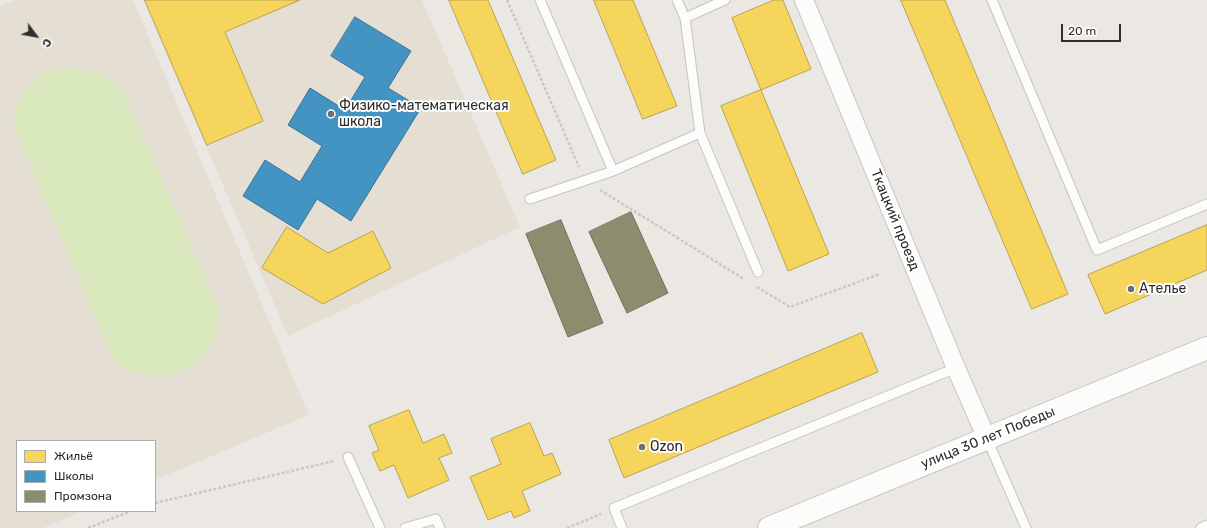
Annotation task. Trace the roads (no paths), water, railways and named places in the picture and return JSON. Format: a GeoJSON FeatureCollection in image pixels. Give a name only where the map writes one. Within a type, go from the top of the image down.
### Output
{"type":"FeatureCollection","features":[{"type":"Feature","properties":{"kind":"street","name":"Ткацкий проезд"},"geometry":{"type":"LineString","coordinates":[[804,0],[956,368],[987,439]]}},
{"type":"Feature","properties":{"kind":"street","name":"улица 30 лет Победы"},"geometry":{"type":"LineString","coordinates":[[769,528],[1207,348]]}},
{"type":"Feature","properties":{"kind":"lane"},"geometry":{"type":"LineString","coordinates":[[540,0],[613,171]]}},
{"type":"Feature","properties":{"kind":"lane"},"geometry":{"type":"LineString","coordinates":[[677,0],[685,18],[700,133],[758,272]]}},
{"type":"Feature","properties":{"kind":"lane"},"geometry":{"type":"LineString","coordinates":[[685,18],[725,0]]}},
{"type":"Feature","properties":{"kind":"lane"},"geometry":{"type":"LineString","coordinates":[[992,0],[1097,250],[1207,204]]}},
{"type":"Feature","properties":{"kind":"lane"},"geometry":{"type":"LineString","coordinates":[[530,199],[613,171],[700,133]]}},
{"type":"Feature","properties":{"kind":"lane"},"geometry":{"type":"LineString","coordinates":[[622,528],[614,508],[956,368]]}},
{"type":"Feature","properties":{"kind":"lane"},"geometry":{"type":"LineString","coordinates":[[987,439],[1026,528]]}},
{"type":"Feature","properties":{"kind":"lane"},"geometry":{"type":"LineString","coordinates":[[348,458],[380,528]]}},
{"type":"Feature","properties":{"kind":"lane"},"geometry":{"type":"LineString","coordinates":[[405,528],[436,519],[440,528]]}},
{"type":"Feature","properties":{"kind":"lane"},"geometry":{"type":"LineString","coordinates":[[1201,528],[1207,525]]}},
{"type":"Feature","properties":{"kind":"place","name":"Физико-математическая школа"},"geometry":{"type":"Point","coordinates":[331,114]}},
{"type":"Feature","properties":{"kind":"place","name":"Ателье"},"geometry":{"type":"Point","coordinates":[1131,289]}},
{"type":"Feature","properties":{"kind":"place","name":"Ozon"},"geometry":{"type":"Point","coordinates":[642,447]}}]}
